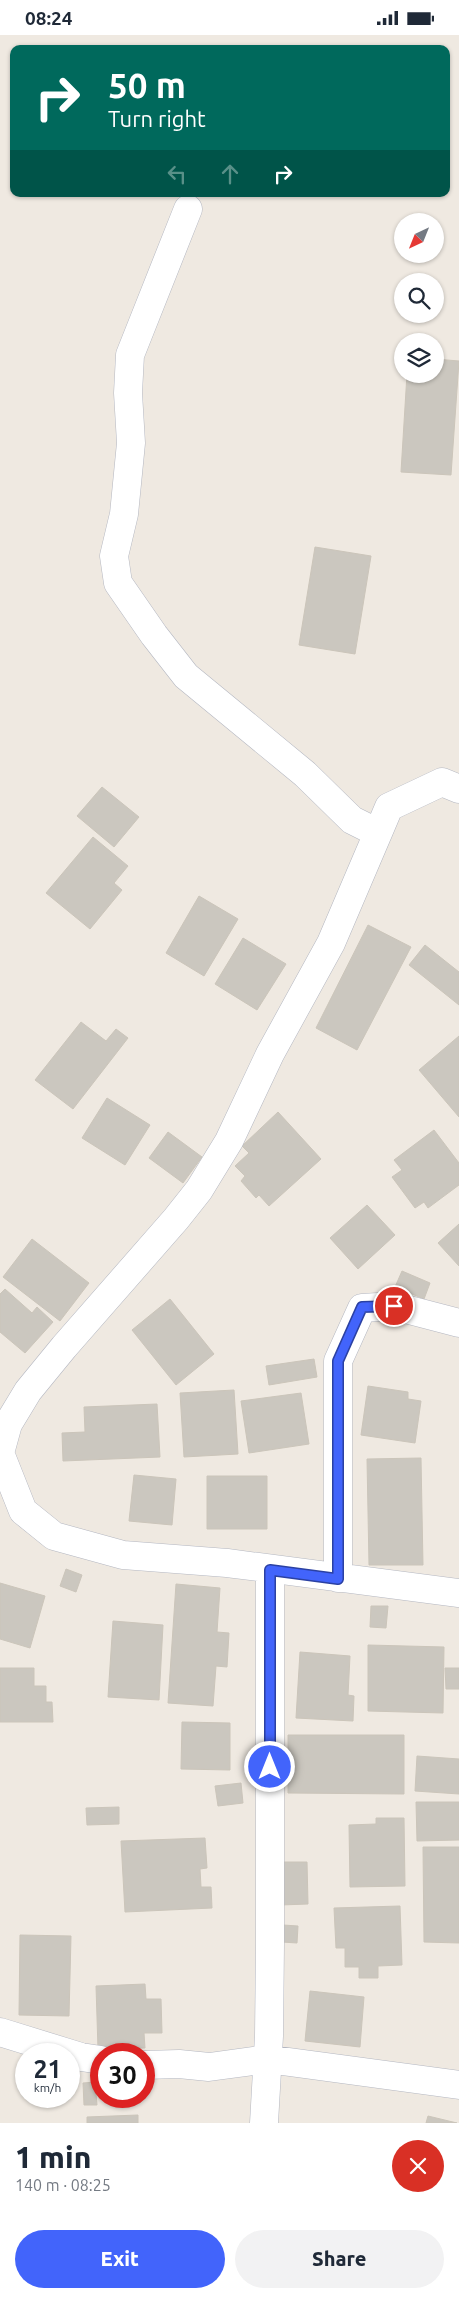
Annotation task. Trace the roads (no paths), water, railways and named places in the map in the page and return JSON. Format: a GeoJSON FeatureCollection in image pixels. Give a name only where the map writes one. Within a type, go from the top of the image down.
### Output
{"type":"FeatureCollection","features":[{"type":"Feature","properties":{"kind":"street"},"geometry":{"type":"LineString","coordinates":[[188,209],[130,355],[128,393],[131,443],[124,514],[114,556],[118,583],[154,635],[186,676],[305,774],[352,820],[378,833]]}},
{"type":"Feature","properties":{"kind":"street"},"geometry":{"type":"LineString","coordinates":[[459,789],[442,781],[390,807],[331,943],[270,1054],[229,1141],[199,1191],[28,1391],[8,1424],[0,1453],[23,1511],[54,1536],[123,1555],[227,1563],[338,1579],[459,1593]]}},
{"type":"Feature","properties":{"kind":"street"},"geometry":{"type":"LineString","coordinates":[[338,1579],[338,1361],[362,1307],[394,1306],[459,1323]]}},
{"type":"Feature","properties":{"kind":"street"},"geometry":{"type":"LineString","coordinates":[[264,2123],[270,1944],[270,1570]]}},
{"type":"Feature","properties":{"kind":"street"},"geometry":{"type":"LineString","coordinates":[[0,2031],[90,2058]]}},
{"type":"Feature","properties":{"kind":"street"},"geometry":{"type":"LineString","coordinates":[[155,2065],[179,2064],[209,2067],[267,2059],[459,2085]]}}]}
